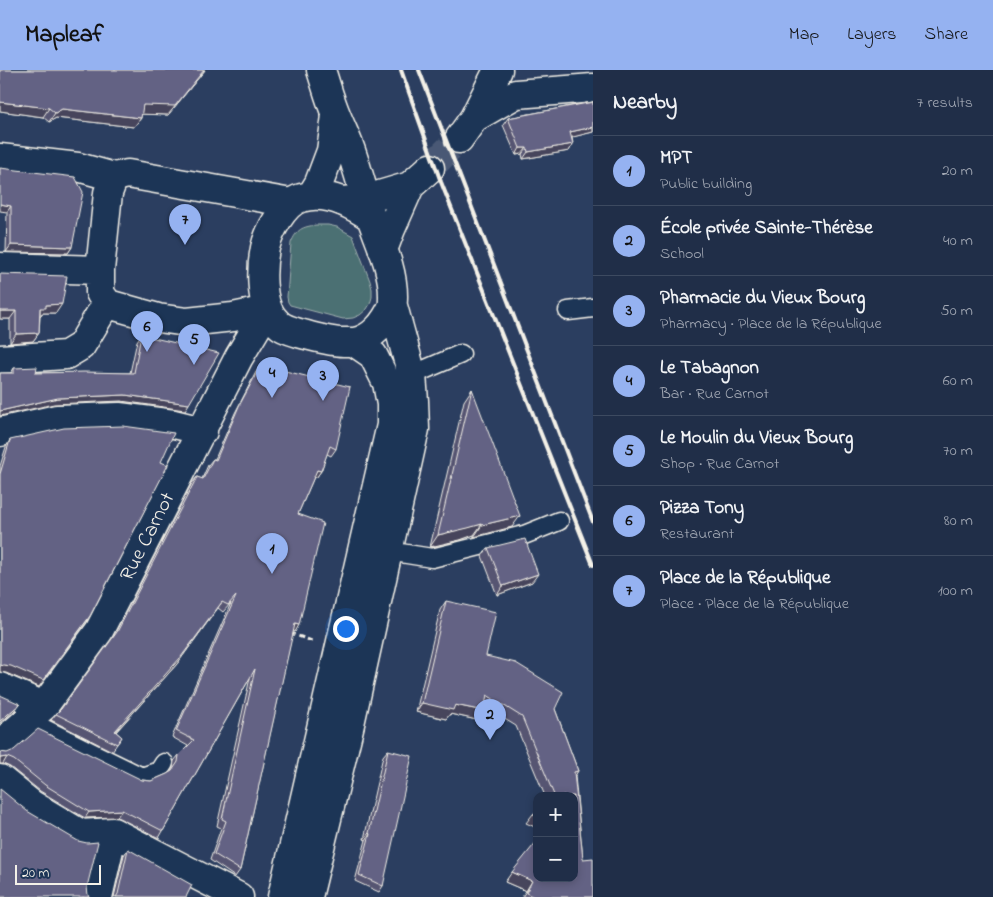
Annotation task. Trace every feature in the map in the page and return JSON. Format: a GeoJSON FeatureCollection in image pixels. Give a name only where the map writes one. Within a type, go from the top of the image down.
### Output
{"type":"FeatureCollection","features":[{"type":"Feature","properties":{"kind":"street"},"geometry":{"type":"LineString","coordinates":[[308,897],[350,724],[416,429],[412,375],[393,306],[391,274],[383,250],[360,206],[350,147],[336,116],[321,70]]}},
{"type":"Feature","properties":{"kind":"street"},"geometry":{"type":"LineString","coordinates":[[498,70],[467,129],[512,82],[593,88]]}},
{"type":"Feature","properties":{"kind":"street"},"geometry":{"type":"LineString","coordinates":[[336,116],[331,151],[319,183],[301,200],[283,212],[265,248],[262,275],[267,310],[282,326],[294,331],[335,342],[354,342],[368,337],[380,328],[393,306]]}},
{"type":"Feature","properties":{"kind":"street"},"geometry":{"type":"LineString","coordinates":[[0,158],[78,167],[114,178],[128,174],[301,200],[324,197],[360,206],[420,177],[391,229],[383,250]]}},
{"type":"Feature","properties":{"kind":"street"},"geometry":{"type":"LineString","coordinates":[[114,178],[108,193],[100,270],[100,293],[108,304],[158,318],[187,322],[233,317],[267,310]]}},
{"type":"Feature","properties":{"kind":"street"},"geometry":{"type":"LineString","coordinates":[[0,267],[100,270]]}},
{"type":"Feature","properties":{"kind":"street"},"geometry":{"type":"LineString","coordinates":[[0,359],[66,355],[81,346],[108,304]]}},
{"type":"Feature","properties":{"kind":"street","name":"Rue Carnot"},"geometry":{"type":"LineString","coordinates":[[0,744],[36,713],[99,631],[239,357],[267,310]]}},
{"type":"Feature","properties":{"kind":"street"},"geometry":{"type":"LineString","coordinates":[[282,897],[391,426],[391,404],[386,383],[372,355],[354,342]]}},
{"type":"Feature","properties":{"kind":"street"},"geometry":{"type":"LineString","coordinates":[[0,432],[57,419],[119,417],[174,424],[202,431]]}},
{"type":"Feature","properties":{"kind":"street"},"geometry":{"type":"LineString","coordinates":[[0,687],[36,713]]}},
{"type":"Feature","properties":{"kind":"street"},"geometry":{"type":"LineString","coordinates":[[0,779],[31,804],[81,834],[113,832],[239,897]]}},
{"type":"Feature","properties":{"kind":"street"},"geometry":{"type":"LineString","coordinates":[[98,897],[113,832]]}},
{"type":"Feature","properties":{"kind":"lane"},"geometry":{"type":"LineString","coordinates":[[568,311],[593,308]]}},
{"type":"Feature","properties":{"kind":"lane"},"geometry":{"type":"LineString","coordinates":[[412,375],[462,354]]}},
{"type":"Feature","properties":{"kind":"lane"},"geometry":{"type":"LineString","coordinates":[[388,551],[432,558],[524,535],[558,521]]}},
{"type":"Feature","properties":{"kind":"lane"},"geometry":{"type":"LineString","coordinates":[[36,713],[99,756],[142,776],[159,771],[164,763]]}},
{"type":"Feature","properties":{"kind":"path"},"geometry":{"type":"LineString","coordinates":[[284,631],[338,651]]}},
{"type":"Feature","properties":{"kind":"green space"},"geometry":{"type":"Polygon","coordinates":[[[316,225],[337,227],[353,236],[372,289],[370,304],[360,315],[343,319],[290,305],[288,302],[291,243],[300,230],[316,225]]]}},
{"type":"Feature","properties":{"kind":"building"},"geometry":{"type":"Polygon","coordinates":[[[0,70],[204,70],[175,106],[143,105],[141,118],[62,109],[55,113],[49,108],[0,102],[0,70]]]}},
{"type":"Feature","properties":{"kind":"building"},"geometry":{"type":"Polygon","coordinates":[[[593,102],[593,127],[570,132],[573,144],[528,152],[527,148],[520,148],[508,118],[593,102]]]}},
{"type":"Feature","properties":{"kind":"building"},"geometry":{"type":"Polygon","coordinates":[[[0,168],[75,177],[83,192],[72,247],[11,245],[11,206],[0,204],[0,168]]]}},
{"type":"Feature","properties":{"kind":"building"},"geometry":{"type":"Polygon","coordinates":[[[0,274],[67,276],[62,304],[46,305],[46,308],[40,308],[39,333],[16,334],[16,311],[0,311],[0,274]]]}},
{"type":"Feature","properties":{"kind":"building"},"geometry":{"type":"Polygon","coordinates":[[[141,335],[219,353],[189,404],[125,395],[58,398],[0,411],[0,373],[14,373],[14,368],[37,367],[36,373],[134,373],[141,335]]]}},
{"type":"Feature","properties":{"kind":"building"},"geometry":{"type":"Polygon","coordinates":[[[261,365],[350,387],[336,449],[330,446],[321,471],[317,470],[298,514],[323,523],[299,625],[295,624],[240,870],[214,854],[226,821],[222,819],[255,669],[163,831],[122,810],[89,812],[45,785],[14,760],[7,757],[0,758],[0,752],[7,753],[14,750],[38,729],[142,780],[151,781],[172,771],[178,762],[179,755],[194,740],[176,731],[236,596],[228,605],[222,602],[181,657],[115,731],[122,737],[117,744],[56,714],[117,632],[197,477],[203,479],[213,459],[216,460],[239,406],[261,365]]]}},
{"type":"Feature","properties":{"kind":"building"},"geometry":{"type":"Polygon","coordinates":[[[472,389],[520,516],[438,535],[472,389]]]}},
{"type":"Feature","properties":{"kind":"building"},"geometry":{"type":"Polygon","coordinates":[[[123,426],[174,433],[161,462],[168,465],[90,616],[43,680],[11,666],[0,666],[0,474],[10,440],[64,428],[123,426]]]}},
{"type":"Feature","properties":{"kind":"building"},"geometry":{"type":"Polygon","coordinates":[[[525,539],[538,574],[503,586],[488,548],[525,539]]]}},
{"type":"Feature","properties":{"kind":"building"},"geometry":{"type":"Polygon","coordinates":[[[446,601],[496,612],[486,656],[516,663],[563,692],[555,709],[578,771],[574,772],[576,792],[553,792],[522,717],[487,695],[484,711],[455,705],[453,710],[422,703],[446,601]]]}},
{"type":"Feature","properties":{"kind":"building"},"geometry":{"type":"Polygon","coordinates":[[[0,695],[20,704],[0,721],[0,695]]]}},
{"type":"Feature","properties":{"kind":"building"},"geometry":{"type":"Polygon","coordinates":[[[388,750],[412,756],[383,886],[359,875],[388,750]]]}},
{"type":"Feature","properties":{"kind":"building"},"geometry":{"type":"Polygon","coordinates":[[[0,789],[27,811],[78,841],[87,843],[98,842],[87,887],[89,897],[0,897],[0,789]]]}},
{"type":"Feature","properties":{"kind":"building"},"geometry":{"type":"Polygon","coordinates":[[[578,811],[583,859],[593,858],[593,897],[534,897],[526,893],[532,881],[512,872],[533,846],[533,882],[578,882],[578,811]]]}},
{"type":"Feature","properties":{"kind":"building"},"geometry":{"type":"Polygon","coordinates":[[[128,849],[192,885],[186,897],[116,897],[128,849]]]}},
{"type":"Feature","properties":{"kind":"tunnel"},"geometry":{"type":"LineString","coordinates":[[430,168],[459,139]]}},
{"type":"Feature","properties":{"kind":"railway"},"geometry":{"type":"LineString","coordinates":[[401,70],[441,182],[593,565]]}},
{"type":"Feature","properties":{"kind":"railway"},"geometry":{"type":"LineString","coordinates":[[419,70],[593,522]]}},
{"type":"Feature","properties":{"kind":"place","name":"Place de la République"},"geometry":{"type":"Point","coordinates":[185,245]}},
{"type":"Feature","properties":{"kind":"place","name":"Pizza Tony"},"geometry":{"type":"Point","coordinates":[147,352]}},
{"type":"Feature","properties":{"kind":"place","name":"Le Moulin du Vieux Bourg"},"geometry":{"type":"Point","coordinates":[194,365]}},
{"type":"Feature","properties":{"kind":"place","name":"Le Tabagnon"},"geometry":{"type":"Point","coordinates":[272,398]}},
{"type":"Feature","properties":{"kind":"place","name":"Pharmacie du Vieux Bourg"},"geometry":{"type":"Point","coordinates":[323,401]}},
{"type":"Feature","properties":{"kind":"place","name":"MPT"},"geometry":{"type":"Point","coordinates":[272,574]}},
{"type":"Feature","properties":{"kind":"place","name":"École privée Sainte-Thérèse"},"geometry":{"type":"Point","coordinates":[490,740]}}]}
